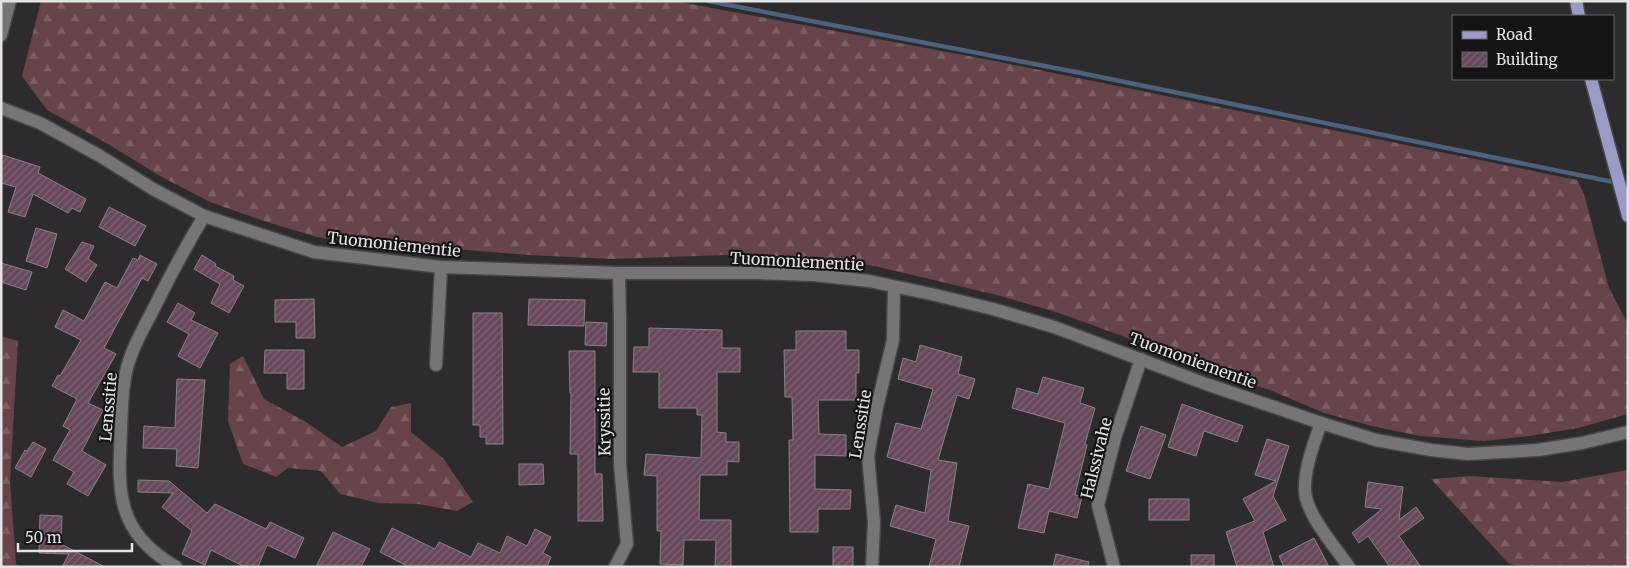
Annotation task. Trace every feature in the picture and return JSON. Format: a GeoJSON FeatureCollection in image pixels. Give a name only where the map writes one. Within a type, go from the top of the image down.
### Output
{"type":"FeatureCollection","features":[{"type":"Feature","properties":{"kind":"main road"},"geometry":{"type":"LineString","coordinates":[[1576,1],[1579,15]]}},
{"type":"Feature","properties":{"kind":"main road"},"geometry":{"type":"LineString","coordinates":[[1591,80],[1628,216]]}},
{"type":"Feature","properties":{"kind":"street"},"geometry":{"type":"LineString","coordinates":[[1,35],[10,1]]}},
{"type":"Feature","properties":{"kind":"street","name":"Tuomoniementie"},"geometry":{"type":"LineString","coordinates":[[1,108],[40,123],[100,156],[153,189],[204,216],[314,252],[441,267],[618,273],[755,273],[814,275],[868,281],[931,294],[1054,327],[1206,384],[1376,440],[1431,450],[1468,454],[1538,450],[1582,443],[1628,432]]}},
{"type":"Feature","properties":{"kind":"street","name":"Lenssitie"},"geometry":{"type":"LineString","coordinates":[[176,567],[163,559],[135,532],[124,506],[120,493],[119,479],[123,400],[125,378],[135,347],[177,262],[204,216]]}},
{"type":"Feature","properties":{"kind":"street"},"geometry":{"type":"LineString","coordinates":[[436,365],[441,267]]}},
{"type":"Feature","properties":{"kind":"street","name":"Kryssitie"},"geometry":{"type":"LineString","coordinates":[[615,567],[627,544],[620,464],[618,273]]}},
{"type":"Feature","properties":{"kind":"street","name":"Lenssitie"},"geometry":{"type":"LineString","coordinates":[[872,567],[874,522],[868,456],[893,340],[894,287]]}},
{"type":"Feature","properties":{"kind":"street","name":"Halssivahe"},"geometry":{"type":"LineString","coordinates":[[1114,567],[1098,505],[1116,438],[1141,359]]}},
{"type":"Feature","properties":{"kind":"street"},"geometry":{"type":"LineString","coordinates":[[1321,423],[1307,468],[1306,498],[1317,522],[1349,567]]}},
{"type":"Feature","properties":{"kind":"green space"},"geometry":{"type":"Polygon","coordinates":[[[41,1],[675,1],[995,61],[1577,180],[1584,194],[1609,288],[1628,324],[1628,414],[1578,428],[1484,441],[1420,436],[1324,413],[1270,390],[1215,373],[1147,345],[1059,313],[997,295],[870,265],[753,254],[612,259],[528,255],[442,248],[385,247],[317,237],[210,202],[160,176],[47,110],[22,76],[41,1]]]}},
{"type":"Feature","properties":{"kind":"green space"},"geometry":{"type":"Polygon","coordinates":[[[1,336],[18,341],[10,481],[16,564],[22,567],[1,567],[1,336]]]}},
{"type":"Feature","properties":{"kind":"green space"},"geometry":{"type":"Polygon","coordinates":[[[243,356],[264,399],[306,422],[342,447],[376,431],[391,407],[411,403],[411,432],[443,458],[473,502],[457,511],[418,504],[379,503],[340,494],[321,471],[288,468],[276,477],[243,464],[228,421],[230,364],[243,356]]]}},
{"type":"Feature","properties":{"kind":"green space"},"geometry":{"type":"Polygon","coordinates":[[[1628,470],[1628,567],[1519,567],[1508,563],[1431,479],[1470,476],[1562,482],[1628,470]]]}},
{"type":"Feature","properties":{"kind":"building"},"geometry":{"type":"Polygon","coordinates":[[[3,155],[40,167],[38,173],[86,199],[80,212],[72,208],[68,213],[33,194],[25,217],[8,212],[16,187],[1,183],[1,161],[3,155]]]}},
{"type":"Feature","properties":{"kind":"building"},"geometry":{"type":"Polygon","coordinates":[[[109,207],[146,226],[135,246],[99,227],[109,207]]]}},
{"type":"Feature","properties":{"kind":"building"},"geometry":{"type":"Polygon","coordinates":[[[36,228],[57,234],[47,268],[26,261],[36,228]]]}},
{"type":"Feature","properties":{"kind":"building"},"geometry":{"type":"Polygon","coordinates":[[[82,242],[94,246],[88,259],[97,265],[86,282],[65,269],[82,242]]]}},
{"type":"Feature","properties":{"kind":"building"},"geometry":{"type":"Polygon","coordinates":[[[140,255],[157,264],[148,281],[142,278],[104,348],[116,354],[88,403],[103,410],[82,451],[106,465],[88,496],[67,484],[74,472],[53,460],[70,430],[63,426],[77,399],[52,386],[81,340],[55,327],[63,310],[84,321],[105,282],[117,288],[133,258],[138,260],[140,255]]]}},
{"type":"Feature","properties":{"kind":"building"},"geometry":{"type":"Polygon","coordinates":[[[202,255],[216,264],[215,266],[234,276],[233,280],[244,286],[229,313],[211,303],[220,284],[194,269],[202,255]]]}},
{"type":"Feature","properties":{"kind":"building"},"geometry":{"type":"Polygon","coordinates":[[[1,263],[32,272],[26,290],[1,282],[1,263]]]}},
{"type":"Feature","properties":{"kind":"building"},"geometry":{"type":"Polygon","coordinates":[[[314,299],[315,338],[296,338],[296,322],[275,322],[275,300],[314,299]]]}},
{"type":"Feature","properties":{"kind":"building"},"geometry":{"type":"Polygon","coordinates":[[[529,299],[585,300],[584,326],[528,325],[529,299]]]}},
{"type":"Feature","properties":{"kind":"building"},"geometry":{"type":"Polygon","coordinates":[[[178,303],[195,313],[191,320],[218,333],[200,368],[178,356],[189,334],[167,322],[178,303]]]}},
{"type":"Feature","properties":{"kind":"building"},"geometry":{"type":"Polygon","coordinates":[[[473,313],[502,313],[503,444],[486,444],[486,437],[480,437],[480,425],[473,425],[473,313]]]}},
{"type":"Feature","properties":{"kind":"building"},"geometry":{"type":"Polygon","coordinates":[[[586,322],[607,323],[606,346],[585,345],[586,322]]]}},
{"type":"Feature","properties":{"kind":"building"},"geometry":{"type":"Polygon","coordinates":[[[649,328],[722,330],[722,348],[740,348],[740,372],[717,372],[717,432],[726,433],[726,442],[739,442],[739,462],[727,461],[727,475],[700,475],[699,520],[731,520],[731,567],[715,567],[716,540],[684,540],[683,565],[660,564],[661,531],[657,531],[657,476],[644,475],[646,454],[701,458],[702,415],[697,415],[697,408],[659,408],[659,372],[633,372],[634,347],[649,347],[649,328]]]}},
{"type":"Feature","properties":{"kind":"building"},"geometry":{"type":"Polygon","coordinates":[[[796,331],[846,331],[846,350],[859,350],[859,373],[856,373],[856,400],[818,400],[819,434],[846,435],[846,456],[815,455],[815,489],[851,490],[850,509],[818,509],[818,532],[790,532],[789,440],[793,440],[792,397],[785,397],[784,350],[796,350],[796,331]]]}},
{"type":"Feature","properties":{"kind":"building"},"geometry":{"type":"Polygon","coordinates":[[[920,345],[962,357],[958,374],[975,379],[969,399],[957,395],[938,460],[957,463],[948,521],[969,526],[959,567],[929,567],[936,539],[890,526],[896,505],[925,513],[931,470],[887,457],[896,423],[921,429],[933,389],[898,379],[903,358],[916,362],[920,345]]]}},
{"type":"Feature","properties":{"kind":"building"},"geometry":{"type":"Polygon","coordinates":[[[265,350],[304,350],[304,389],[287,389],[287,373],[264,373],[265,350]]]}},
{"type":"Feature","properties":{"kind":"building"},"geometry":{"type":"Polygon","coordinates":[[[569,351],[595,351],[595,474],[602,474],[603,521],[578,521],[578,454],[570,454],[571,393],[569,351]]]}},
{"type":"Feature","properties":{"kind":"building"},"geometry":{"type":"Polygon","coordinates":[[[1043,377],[1084,388],[1080,403],[1095,408],[1085,444],[1087,445],[1075,495],[1082,496],[1077,518],[1049,511],[1044,533],[1018,528],[1028,484],[1049,489],[1065,423],[1012,408],[1017,388],[1038,394],[1043,377]]]}},
{"type":"Feature","properties":{"kind":"building"},"geometry":{"type":"Polygon","coordinates":[[[177,379],[205,380],[198,468],[176,466],[177,449],[143,448],[144,426],[175,428],[177,379]]]}},
{"type":"Feature","properties":{"kind":"building"},"geometry":{"type":"Polygon","coordinates":[[[1182,404],[1243,426],[1237,442],[1204,431],[1196,456],[1168,447],[1182,404]]]}},
{"type":"Feature","properties":{"kind":"building"},"geometry":{"type":"Polygon","coordinates":[[[1141,426],[1166,435],[1150,479],[1126,471],[1141,426]]]}},
{"type":"Feature","properties":{"kind":"building"},"geometry":{"type":"Polygon","coordinates":[[[1267,439],[1289,446],[1273,496],[1286,520],[1263,532],[1274,567],[1237,567],[1226,532],[1255,521],[1243,499],[1276,481],[1255,475],[1267,439]]]}},
{"type":"Feature","properties":{"kind":"building"},"geometry":{"type":"Polygon","coordinates":[[[33,442],[46,449],[31,477],[15,468],[25,450],[27,451],[33,442]]]}},
{"type":"Feature","properties":{"kind":"building"},"geometry":{"type":"Polygon","coordinates":[[[519,464],[543,464],[544,484],[519,485],[519,464]]]}},
{"type":"Feature","properties":{"kind":"building"},"geometry":{"type":"Polygon","coordinates":[[[138,480],[169,481],[207,513],[215,504],[266,529],[270,522],[304,538],[295,558],[267,545],[258,567],[245,567],[211,550],[205,565],[182,554],[192,531],[162,507],[173,493],[138,492],[138,480]]]}},
{"type":"Feature","properties":{"kind":"building"},"geometry":{"type":"Polygon","coordinates":[[[1368,482],[1403,487],[1399,520],[1416,507],[1424,518],[1399,536],[1421,567],[1390,567],[1368,536],[1359,543],[1352,533],[1382,509],[1365,507],[1368,482]]]}},
{"type":"Feature","properties":{"kind":"building"},"geometry":{"type":"Polygon","coordinates":[[[1149,499],[1189,499],[1189,520],[1149,520],[1149,499]]]}},
{"type":"Feature","properties":{"kind":"building"},"geometry":{"type":"Polygon","coordinates":[[[40,515],[62,516],[61,544],[105,567],[62,567],[69,554],[39,553],[40,515]]]}},
{"type":"Feature","properties":{"kind":"building"},"geometry":{"type":"Polygon","coordinates":[[[392,528],[435,549],[439,542],[471,557],[478,543],[500,553],[507,536],[527,546],[535,529],[551,537],[543,553],[551,557],[547,567],[409,567],[380,552],[392,528]]]}},
{"type":"Feature","properties":{"kind":"building"},"geometry":{"type":"Polygon","coordinates":[[[333,532],[370,549],[361,567],[316,567],[333,532]]]}},
{"type":"Feature","properties":{"kind":"building"},"geometry":{"type":"Polygon","coordinates":[[[1314,538],[1329,567],[1284,567],[1279,556],[1314,538]]]}},
{"type":"Feature","properties":{"kind":"building"},"geometry":{"type":"Polygon","coordinates":[[[833,547],[853,547],[853,567],[833,567],[833,547]]]}},
{"type":"Feature","properties":{"kind":"building"},"geometry":{"type":"Polygon","coordinates":[[[1056,554],[1089,562],[1088,567],[1053,567],[1056,554]]]}},
{"type":"Feature","properties":{"kind":"building"},"geometry":{"type":"Polygon","coordinates":[[[1191,555],[1214,555],[1214,567],[1191,567],[1191,555]]]}},
{"type":"Feature","properties":{"kind":"waterway"},"geometry":{"type":"LineString","coordinates":[[708,1],[1076,72],[1628,185]]}}]}
